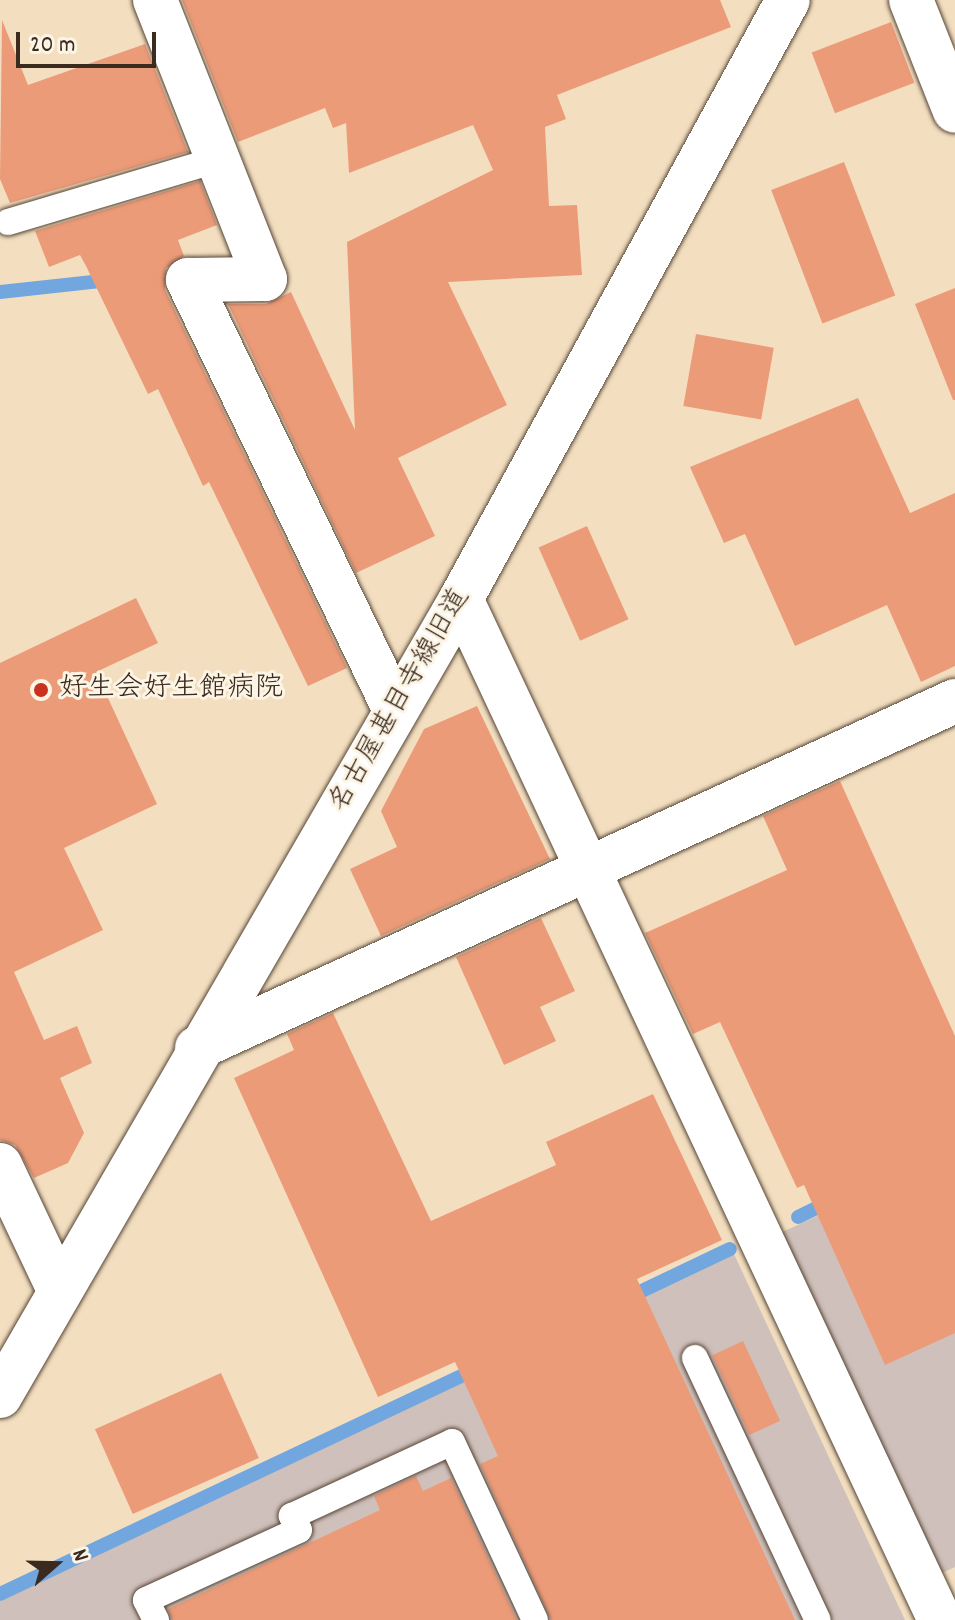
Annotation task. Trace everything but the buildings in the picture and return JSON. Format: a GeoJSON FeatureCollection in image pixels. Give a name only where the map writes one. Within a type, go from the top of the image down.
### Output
{"type":"FeatureCollection","features":[{"type":"Feature","properties":{"kind":"street"},"geometry":{"type":"LineString","coordinates":[[155,0],[265,279],[188,280],[395,711]]}},
{"type":"Feature","properties":{"kind":"street","name":"名古屋甚目寺線旧道"},"geometry":{"type":"LineString","coordinates":[[0,1396],[197,1048],[461,599],[788,0]]}},
{"type":"Feature","properties":{"kind":"street"},"geometry":{"type":"LineString","coordinates":[[911,0],[955,111]]}},
{"type":"Feature","properties":{"kind":"street"},"geometry":{"type":"LineString","coordinates":[[461,599],[589,873],[941,1599]]}},
{"type":"Feature","properties":{"kind":"street"},"geometry":{"type":"LineString","coordinates":[[197,1048],[589,873],[955,701]]}},
{"type":"Feature","properties":{"kind":"street"},"geometry":{"type":"LineString","coordinates":[[0,1165],[60,1292]]}},
{"type":"Feature","properties":{"kind":"lane"},"geometry":{"type":"LineString","coordinates":[[8,222],[219,159]]}},
{"type":"Feature","properties":{"kind":"lane"},"geometry":{"type":"LineString","coordinates":[[695,1358],[818,1620]]}},
{"type":"Feature","properties":{"kind":"lane"},"geometry":{"type":"LineString","coordinates":[[156,1620],[146,1600],[299,1530],[292,1516],[452,1442],[535,1620]]}},
{"type":"Feature","properties":{"kind":"shaded area"},"geometry":{"type":"Polygon","coordinates":[[[955,1153],[955,1567],[940,1574],[778,1234],[955,1153]]]}},
{"type":"Feature","properties":{"kind":"shaded area"},"geometry":{"type":"Polygon","coordinates":[[[734,1254],[905,1620],[0,1620],[0,1601],[734,1254]]]}},
{"type":"Feature","properties":{"kind":"waterway"},"geometry":{"type":"LineString","coordinates":[[0,292],[111,280]]}},
{"type":"Feature","properties":{"kind":"waterway"},"geometry":{"type":"LineString","coordinates":[[798,1217],[831,1201]]}},
{"type":"Feature","properties":{"kind":"waterway"},"geometry":{"type":"LineString","coordinates":[[625,1299],[730,1249]]}},
{"type":"Feature","properties":{"kind":"waterway"},"geometry":{"type":"LineString","coordinates":[[0,1594],[476,1369]]}},
{"type":"Feature","properties":{"kind":"place","name":"好生会好生館病院"},"geometry":{"type":"Point","coordinates":[41,690]}}]}
